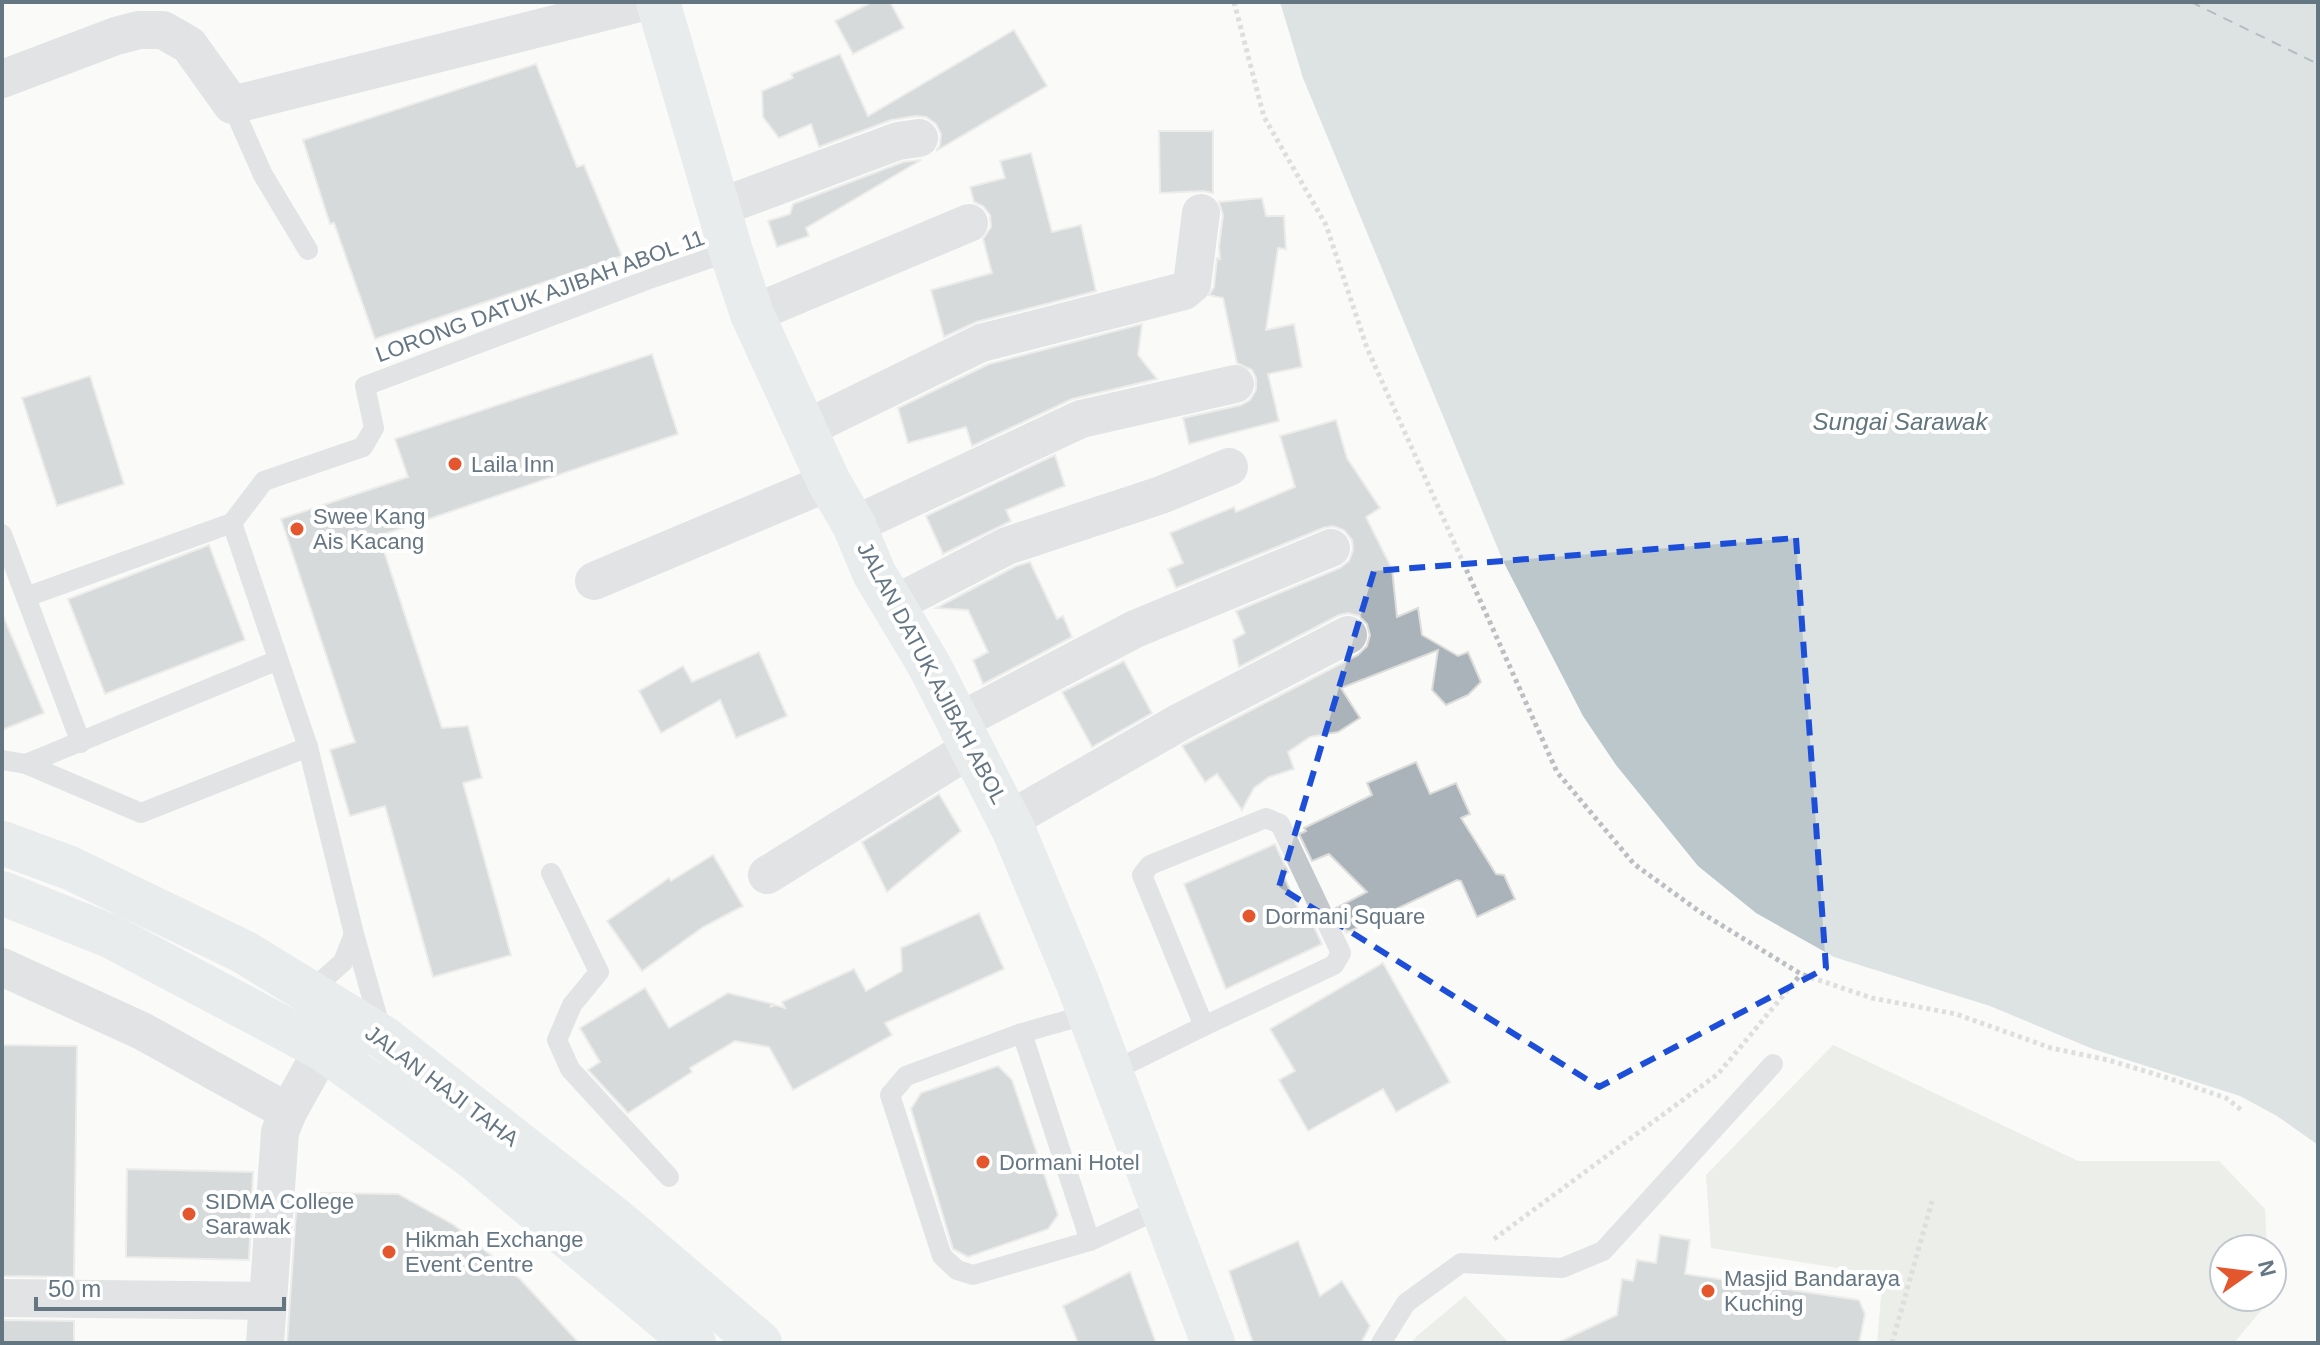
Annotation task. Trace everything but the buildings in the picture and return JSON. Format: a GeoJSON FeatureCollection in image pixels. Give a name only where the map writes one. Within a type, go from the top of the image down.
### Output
{"type":"FeatureCollection","features":[{"type":"Feature","properties":{"kind":"main road","name":"JALAN DATUK AJIBAH ABOL"},"geometry":{"type":"LineString","coordinates":[[658,2],[752,314],[874,573],[966,734],[1009,820],[1089,1014],[1213,1343]]}},
{"type":"Feature","properties":{"kind":"main road","name":"JALAN HAJI TAHA"},"geometry":{"type":"LineString","coordinates":[[2,843],[70,868],[231,946],[384,1038],[616,1220],[760,1343]]}},
{"type":"Feature","properties":{"kind":"main road","name":"JALAN HAJI TAHA"},"geometry":{"type":"LineString","coordinates":[[2,893],[110,936],[323,1049],[475,1159],[694,1343]]}},
{"type":"Feature","properties":{"kind":"street"},"geometry":{"type":"LineString","coordinates":[[2,79],[116,36],[139,30],[163,30],[189,45],[232,105],[643,2]]}},
{"type":"Feature","properties":{"kind":"street"},"geometry":{"type":"LineString","coordinates":[[718,208],[898,141],[919,138]]}},
{"type":"Feature","properties":{"kind":"street"},"geometry":{"type":"LineString","coordinates":[[805,429],[981,343],[1184,291],[1192,284],[1201,213]]}},
{"type":"Feature","properties":{"kind":"street"},"geometry":{"type":"LineString","coordinates":[[752,314],[969,223]]}},
{"type":"Feature","properties":{"kind":"street"},"geometry":{"type":"LineString","coordinates":[[854,525],[1081,419],[1235,384]]}},
{"type":"Feature","properties":{"kind":"street"},"geometry":{"type":"LineString","coordinates":[[893,605],[1007,546],[1161,495],[1229,467]]}},
{"type":"Feature","properties":{"kind":"street"},"geometry":{"type":"LineString","coordinates":[[594,581],[829,482]]}},
{"type":"Feature","properties":{"kind":"street"},"geometry":{"type":"LineString","coordinates":[[767,875],[966,734],[1135,629],[1331,548]]}},
{"type":"Feature","properties":{"kind":"street"},"geometry":{"type":"LineString","coordinates":[[1009,820],[1180,722],[1348,635]]}},
{"type":"Feature","properties":{"kind":"street"},"geometry":{"type":"LineString","coordinates":[[2,967],[142,1031],[288,1112]]}},
{"type":"Feature","properties":{"kind":"street"},"geometry":{"type":"LineString","coordinates":[[265,1343],[280,1132],[323,1049]]}},
{"type":"Feature","properties":{"kind":"street"},"geometry":{"type":"LineString","coordinates":[[2,1298],[268,1301]]}},
{"type":"Feature","properties":{"kind":"lane"},"geometry":{"type":"LineString","coordinates":[[232,105],[263,175],[308,250]]}},
{"type":"Feature","properties":{"kind":"lane","name":"LORONG DATUK AJIBAH ABOL 11"},"geometry":{"type":"LineString","coordinates":[[232,523],[264,481],[363,447],[374,428],[365,386],[731,251]]}},
{"type":"Feature","properties":{"kind":"lane"},"geometry":{"type":"LineString","coordinates":[[26,597],[232,523],[308,747],[354,934],[384,1038]]}},
{"type":"Feature","properties":{"kind":"lane"},"geometry":{"type":"LineString","coordinates":[[2,534],[81,743]]}},
{"type":"Feature","properties":{"kind":"lane"},"geometry":{"type":"LineString","coordinates":[[26,764],[278,660]]}},
{"type":"Feature","properties":{"kind":"lane"},"geometry":{"type":"LineString","coordinates":[[2,760],[26,764],[141,813],[308,747]]}},
{"type":"Feature","properties":{"kind":"lane"},"geometry":{"type":"LineString","coordinates":[[1111,1072],[1334,965],[1341,953],[1280,824],[1266,818],[1150,865],[1142,875],[1204,1026]]}},
{"type":"Feature","properties":{"kind":"lane"},"geometry":{"type":"LineString","coordinates":[[551,873],[599,972],[572,1005],[557,1040],[570,1069],[669,1177]]}},
{"type":"Feature","properties":{"kind":"lane"},"geometry":{"type":"LineString","coordinates":[[308,993],[343,962],[354,934]]}},
{"type":"Feature","properties":{"kind":"lane"},"geometry":{"type":"LineString","coordinates":[[1089,1014],[1022,1033],[906,1076],[890,1095],[935,1238],[942,1256],[957,1270],[973,1275],[1090,1241],[1162,1208]]}},
{"type":"Feature","properties":{"kind":"lane"},"geometry":{"type":"LineString","coordinates":[[1022,1033],[1090,1241]]}},
{"type":"Feature","properties":{"kind":"lane"},"geometry":{"type":"LineString","coordinates":[[1381,1343],[1406,1303],[1461,1263],[1562,1268],[1603,1251],[1773,1064]]}},
{"type":"Feature","properties":{"kind":"path"},"geometry":{"type":"LineString","coordinates":[[1234,2],[1264,117],[1326,225],[1367,348],[1557,772],[1634,864],[1700,912],[1801,974],[1872,998],[1956,1014],[2051,1048],[2108,1060],[2168,1078],[2226,1098],[2244,1112]]}},
{"type":"Feature","properties":{"kind":"path"},"geometry":{"type":"LineString","coordinates":[[1461,1263],[1718,1074],[1801,974]]}},
{"type":"Feature","properties":{"kind":"path"},"geometry":{"type":"LineString","coordinates":[[1892,1343],[1932,1201]]}},
{"type":"Feature","properties":{"kind":"highlighted area"},"geometry":{"type":"Polygon","coordinates":[[[1796,538],[1826,968],[1599,1087],[1279,887],[1374,571],[1796,538]]]}},
{"type":"Feature","properties":{"kind":"shaded area"},"geometry":{"type":"Polygon","coordinates":[[[1833,1045],[2078,1161],[2219,1161],[2265,1209],[2266,1233],[2208,1233],[2208,1313],[2259,1313],[2234,1343],[1877,1343],[1883,1275],[1711,1248],[1706,1175],[1833,1045]]]}},
{"type":"Feature","properties":{"kind":"shaded area"},"geometry":{"type":"Polygon","coordinates":[[[1465,1296],[1509,1343],[1411,1343],[1417,1336],[1465,1296]]]}},
{"type":"Feature","properties":{"kind":"water","name":"Sungai Sarawak"},"geometry":{"type":"Polygon","coordinates":[[[1280,2],[2318,2],[2318,1145],[2277,1116],[2240,1096],[2093,1049],[1990,1006],[1834,957],[1756,913],[1698,866],[1616,765],[1583,716],[1503,561],[1303,78],[1280,2]]]}},
{"type":"Feature","properties":{"kind":"ferry route"},"geometry":{"type":"LineString","coordinates":[[2191,2],[2318,64]]}},
{"type":"Feature","properties":{"kind":"place","name":"Laila Inn"},"geometry":{"type":"Point","coordinates":[455,464]}},
{"type":"Feature","properties":{"kind":"place","name":"Swee Kang Ais Kacang"},"geometry":{"type":"Point","coordinates":[297,529]}},
{"type":"Feature","properties":{"kind":"place","name":"Dormani Square"},"geometry":{"type":"Point","coordinates":[1249,916]}},
{"type":"Feature","properties":{"kind":"place","name":"Dormani Hotel"},"geometry":{"type":"Point","coordinates":[983,1162]}},
{"type":"Feature","properties":{"kind":"place","name":"SIDMA College Sarawak"},"geometry":{"type":"Point","coordinates":[189,1214]}},
{"type":"Feature","properties":{"kind":"place","name":"Hikmah Exchange Event Centre"},"geometry":{"type":"Point","coordinates":[389,1252]}},
{"type":"Feature","properties":{"kind":"place","name":"Masjid Bandaraya Kuching"},"geometry":{"type":"Point","coordinates":[1708,1291]}}]}
